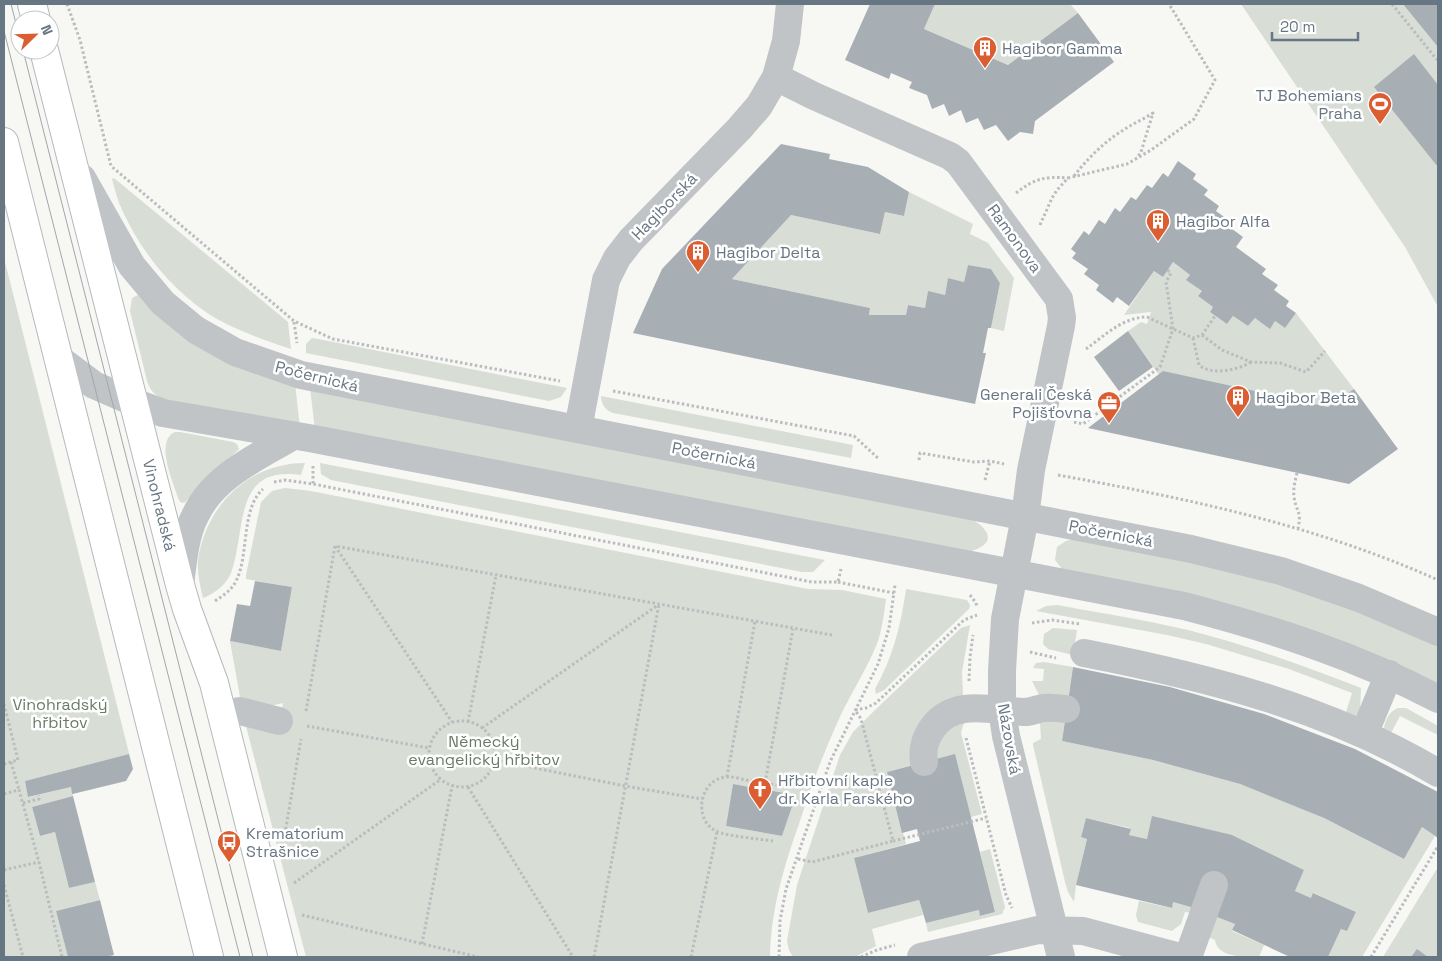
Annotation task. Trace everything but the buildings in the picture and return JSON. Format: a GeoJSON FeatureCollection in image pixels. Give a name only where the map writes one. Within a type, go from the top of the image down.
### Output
{"type":"FeatureCollection","features":[{"type":"Feature","properties":{"kind":"main road","name":"Vinohradská"},"geometry":{"type":"LineString","coordinates":[[47,60],[180,584],[223,714],[283,957]]}},
{"type":"Feature","properties":{"kind":"main road"},"geometry":{"type":"LineString","coordinates":[[4,142],[209,957]]}},
{"type":"Feature","properties":{"kind":"street","name":"Hagiborská"},"geometry":{"type":"LineString","coordinates":[[578,429],[606,280],[617,258],[631,240],[759,106],[776,77],[786,41],[790,4]]}},
{"type":"Feature","properties":{"kind":"street","name":"Ramonova"},"geometry":{"type":"LineString","coordinates":[[776,77],[814,96],[950,156],[958,162],[1058,300],[1062,318],[1061,326],[1031,470],[1025,516]]}},
{"type":"Feature","properties":{"kind":"street","name":"Počernická"},"geometry":{"type":"LineString","coordinates":[[72,160],[132,266],[163,303],[196,330],[234,352],[301,375],[1191,549],[1281,571],[1359,598],[1438,632]]}},
{"type":"Feature","properties":{"kind":"street"},"geometry":{"type":"LineString","coordinates":[[58,358],[94,385],[163,413],[293,436],[1184,606],[1255,625],[1319,646],[1389,674],[1438,699]]}},
{"type":"Feature","properties":{"kind":"street"},"geometry":{"type":"LineString","coordinates":[[180,584],[185,548],[195,514],[213,489],[234,470],[293,436]]}},
{"type":"Feature","properties":{"kind":"street","name":"Názovská"},"geometry":{"type":"LineString","coordinates":[[1025,516],[1005,619],[1002,710],[1006,736],[1061,957]]}},
{"type":"Feature","properties":{"kind":"street"},"geometry":{"type":"LineString","coordinates":[[1071,656],[1154,666],[1220,683],[1300,708],[1364,734],[1438,773]]}},
{"type":"Feature","properties":{"kind":"street"},"geometry":{"type":"LineString","coordinates":[[1364,734],[1389,674]]}},
{"type":"Feature","properties":{"kind":"street"},"geometry":{"type":"LineString","coordinates":[[924,762],[924,742],[929,733],[942,718],[956,710],[1026,712],[1043,708],[1066,709]]}},
{"type":"Feature","properties":{"kind":"street"},"geometry":{"type":"LineString","coordinates":[[223,714],[240,711],[292,723]]}},
{"type":"Feature","properties":{"kind":"street"},"geometry":{"type":"LineString","coordinates":[[1188,957],[1214,885]]}},
{"type":"Feature","properties":{"kind":"street"},"geometry":{"type":"LineString","coordinates":[[921,957],[966,952],[1018,933],[1054,930],[1083,932],[1180,957]]}},
{"type":"Feature","properties":{"kind":"path"},"geometry":{"type":"LineString","coordinates":[[67,4],[80,40],[111,166],[294,321],[333,339],[854,436],[880,460]]}},
{"type":"Feature","properties":{"kind":"path"},"geometry":{"type":"LineString","coordinates":[[1015,193],[1035,180],[1068,178],[1114,168],[1137,159],[1194,119],[1216,80],[1169,4]]}},
{"type":"Feature","properties":{"kind":"path"},"geometry":{"type":"LineString","coordinates":[[1392,4],[1438,61]]}},
{"type":"Feature","properties":{"kind":"path"},"geometry":{"type":"LineString","coordinates":[[1074,176],[1085,161],[1103,145],[1126,128],[1153,113],[1137,159]]}},
{"type":"Feature","properties":{"kind":"path"},"geometry":{"type":"LineString","coordinates":[[1039,228],[1052,198],[1068,178]]}},
{"type":"Feature","properties":{"kind":"path"},"geometry":{"type":"LineString","coordinates":[[1074,422],[1083,424],[1160,367],[1172,328],[1166,282],[1171,273],[1168,270]]}},
{"type":"Feature","properties":{"kind":"path"},"geometry":{"type":"LineString","coordinates":[[1081,353],[1119,325],[1139,318],[1147,317],[1193,338],[1202,335],[1215,316]]}},
{"type":"Feature","properties":{"kind":"path"},"geometry":{"type":"LineString","coordinates":[[294,321],[298,351]]}},
{"type":"Feature","properties":{"kind":"path"},"geometry":{"type":"LineString","coordinates":[[1202,335],[1222,350],[1251,362],[1280,363],[1306,372],[1325,351]]}},
{"type":"Feature","properties":{"kind":"path"},"geometry":{"type":"LineString","coordinates":[[1193,338],[1199,365],[1206,370],[1233,370],[1251,362]]}},
{"type":"Feature","properties":{"kind":"path"},"geometry":{"type":"LineString","coordinates":[[919,460],[920,453],[974,462],[990,461],[1006,464]]}},
{"type":"Feature","properties":{"kind":"path"},"geometry":{"type":"LineString","coordinates":[[984,482],[990,461]]}},
{"type":"Feature","properties":{"kind":"path"},"geometry":{"type":"LineString","coordinates":[[313,463],[313,484]]}},
{"type":"Feature","properties":{"kind":"path"},"geometry":{"type":"LineString","coordinates":[[1297,473],[1294,491],[1295,503],[1301,517],[1298,528]]}},
{"type":"Feature","properties":{"kind":"path"},"geometry":{"type":"LineString","coordinates":[[1054,474],[1216,506],[1298,528],[1369,552],[1438,580]]}},
{"type":"Feature","properties":{"kind":"path"},"geometry":{"type":"LineString","coordinates":[[210,603],[229,590],[238,577],[253,502],[260,491],[267,485],[285,480],[812,582],[838,582],[894,593]]}},
{"type":"Feature","properties":{"kind":"path"},"geometry":{"type":"LineString","coordinates":[[335,546],[832,635]]}},
{"type":"Feature","properties":{"kind":"path"},"geometry":{"type":"LineString","coordinates":[[335,546],[452,722]]}},
{"type":"Feature","properties":{"kind":"path"},"geometry":{"type":"LineString","coordinates":[[286,848],[284,839],[292,723],[335,546]]}},
{"type":"Feature","properties":{"kind":"path"},"geometry":{"type":"LineString","coordinates":[[838,582],[841,569],[850,571]]}},
{"type":"Feature","properties":{"kind":"path"},"geometry":{"type":"LineString","coordinates":[[468,722],[496,575]]}},
{"type":"Feature","properties":{"kind":"path"},"geometry":{"type":"LineString","coordinates":[[778,957],[780,921],[786,888],[798,859],[830,762],[878,664],[889,628],[895,585]]}},
{"type":"Feature","properties":{"kind":"path"},"geometry":{"type":"LineString","coordinates":[[961,593],[970,595],[976,603],[977,615],[975,623]]}},
{"type":"Feature","properties":{"kind":"path"},"geometry":{"type":"LineString","coordinates":[[482,728],[659,604]]}},
{"type":"Feature","properties":{"kind":"path"},"geometry":{"type":"LineString","coordinates":[[594,957],[659,604]]}},
{"type":"Feature","properties":{"kind":"path"},"geometry":{"type":"LineString","coordinates":[[855,710],[866,708],[876,703],[964,620],[977,615],[985,616]]}},
{"type":"Feature","properties":{"kind":"path"},"geometry":{"type":"LineString","coordinates":[[727,777],[755,621]]}},
{"type":"Feature","properties":{"kind":"path"},"geometry":{"type":"LineString","coordinates":[[765,783],[793,629]]}},
{"type":"Feature","properties":{"kind":"path"},"geometry":{"type":"LineString","coordinates":[[969,685],[970,657],[974,632]]}},
{"type":"Feature","properties":{"kind":"path"},"geometry":{"type":"LineString","coordinates":[[1030,652],[1071,656]]}},
{"type":"Feature","properties":{"kind":"path"},"geometry":{"type":"LineString","coordinates":[[4,704],[18,760],[4,764]]}},
{"type":"Feature","properties":{"kind":"path"},"geometry":{"type":"LineString","coordinates":[[855,710],[861,720],[893,841]]}},
{"type":"Feature","properties":{"kind":"path"},"geometry":{"type":"LineString","coordinates":[[452,722],[468,722],[482,728],[490,736],[495,760],[490,772],[480,782],[468,787],[452,786],[440,780],[432,770],[429,748],[441,728],[452,722]]}},
{"type":"Feature","properties":{"kind":"path"},"geometry":{"type":"LineString","coordinates":[[292,723],[429,748]]}},
{"type":"Feature","properties":{"kind":"path"},"geometry":{"type":"LineString","coordinates":[[965,736],[1006,895],[1012,906],[1018,933]]}},
{"type":"Feature","properties":{"kind":"path"},"geometry":{"type":"LineString","coordinates":[[495,760],[702,799]]}},
{"type":"Feature","properties":{"kind":"path"},"geometry":{"type":"LineString","coordinates":[[11,762],[40,862],[62,957]]}},
{"type":"Feature","properties":{"kind":"path"},"geometry":{"type":"LineString","coordinates":[[773,841],[717,832],[708,826],[704,819],[702,799],[707,788],[716,779],[727,777],[788,787]]}},
{"type":"Feature","properties":{"kind":"path"},"geometry":{"type":"LineString","coordinates":[[294,882],[440,780]]}},
{"type":"Feature","properties":{"kind":"path"},"geometry":{"type":"LineString","coordinates":[[422,944],[452,786]]}},
{"type":"Feature","properties":{"kind":"path"},"geometry":{"type":"LineString","coordinates":[[468,787],[573,957]]}},
{"type":"Feature","properties":{"kind":"path"},"geometry":{"type":"LineString","coordinates":[[4,794],[19,790]]}},
{"type":"Feature","properties":{"kind":"path"},"geometry":{"type":"LineString","coordinates":[[23,803],[39,799],[39,795]]}},
{"type":"Feature","properties":{"kind":"path"},"geometry":{"type":"LineString","coordinates":[[798,859],[812,862],[986,818]]}},
{"type":"Feature","properties":{"kind":"path"},"geometry":{"type":"LineString","coordinates":[[691,957],[717,832]]}},
{"type":"Feature","properties":{"kind":"path"},"geometry":{"type":"LineString","coordinates":[[1371,957],[1438,846]]}},
{"type":"Feature","properties":{"kind":"path"},"geometry":{"type":"LineString","coordinates":[[4,870],[40,862]]}},
{"type":"Feature","properties":{"kind":"path"},"geometry":{"type":"LineString","coordinates":[[292,874],[296,891]]}},
{"type":"Feature","properties":{"kind":"path"},"geometry":{"type":"LineString","coordinates":[[4,885],[22,957]]}},
{"type":"Feature","properties":{"kind":"path"},"geometry":{"type":"LineString","coordinates":[[300,908],[302,917],[478,957]]}},
{"type":"Feature","properties":{"kind":"path"},"geometry":{"type":"LineString","coordinates":[[778,952],[783,957]]}},
{"type":"Feature","properties":{"kind":"green space"},"geometry":{"type":"Polygon","coordinates":[[[935,4],[1070,4],[1078,13],[1008,65],[924,29],[935,4]]]}},
{"type":"Feature","properties":{"kind":"green space","name":"TJ Bohemians Praha"},"geometry":{"type":"Polygon","coordinates":[[[1241,4],[1438,4],[1438,307],[1405,247],[1241,4]]]}},
{"type":"Feature","properties":{"kind":"green space"},"geometry":{"type":"Polygon","coordinates":[[[114,178],[288,322],[291,349],[254,336],[217,319],[175,286],[162,273],[131,228],[118,200],[112,179],[114,178]]]}},
{"type":"Feature","properties":{"kind":"green space"},"geometry":{"type":"Polygon","coordinates":[[[909,192],[973,224],[970,234],[988,243],[1014,278],[1004,331],[991,328],[1000,283],[991,269],[968,265],[964,282],[948,278],[945,295],[928,292],[925,308],[908,305],[906,315],[869,315],[870,308],[732,279],[791,215],[880,234],[885,212],[904,216],[909,192]]]}},
{"type":"Feature","properties":{"kind":"green space","name":"Vinohradský hřbitov"},"geometry":{"type":"Polygon","coordinates":[[[4,258],[133,769],[129,754],[25,781],[29,797],[71,787],[72,793],[126,781],[73,794],[73,796],[32,807],[40,836],[55,832],[69,888],[95,882],[110,941],[99,900],[56,911],[68,957],[4,957],[4,258]]]}},
{"type":"Feature","properties":{"kind":"green space"},"geometry":{"type":"Polygon","coordinates":[[[1173,262],[1190,275],[1187,280],[1202,291],[1198,296],[1213,307],[1210,312],[1227,324],[1233,316],[1248,326],[1255,318],[1270,328],[1275,321],[1285,328],[1296,313],[1354,389],[1328,407],[1159,375],[1128,331],[1141,322],[1147,324],[1151,312],[1124,315],[1154,271],[1163,277],[1173,262]]]}},
{"type":"Feature","properties":{"kind":"green space"},"geometry":{"type":"Polygon","coordinates":[[[138,295],[295,383],[300,428],[168,401],[155,394],[150,389],[147,381],[130,311],[132,298],[138,295]]]}},
{"type":"Feature","properties":{"kind":"green space"},"geometry":{"type":"Polygon","coordinates":[[[312,338],[567,388],[561,397],[549,401],[306,353],[306,344],[312,338]]]}},
{"type":"Feature","properties":{"kind":"green space"},"geometry":{"type":"Polygon","coordinates":[[[310,388],[968,517],[986,532],[988,536],[987,541],[977,549],[967,552],[315,430],[310,388]]]}},
{"type":"Feature","properties":{"kind":"green space"},"geometry":{"type":"Polygon","coordinates":[[[601,396],[853,445],[851,458],[613,413],[604,406],[601,396]]]}},
{"type":"Feature","properties":{"kind":"green space"},"geometry":{"type":"Polygon","coordinates":[[[175,432],[233,442],[237,444],[239,449],[184,503],[179,500],[167,463],[166,444],[169,437],[175,432]]]}},
{"type":"Feature","properties":{"kind":"green space"},"geometry":{"type":"Polygon","coordinates":[[[305,463],[301,475],[279,475],[263,480],[253,490],[246,504],[231,573],[220,588],[203,598],[198,574],[198,560],[210,522],[221,505],[249,479],[266,470],[285,465],[305,463]]]}},
{"type":"Feature","properties":{"kind":"green space"},"geometry":{"type":"Polygon","coordinates":[[[320,463],[825,560],[813,572],[802,572],[331,480],[321,474],[320,463]]]}},
{"type":"Feature","properties":{"kind":"green space","name":"Německý evangelický hřbitov"},"geometry":{"type":"Polygon","coordinates":[[[285,488],[311,491],[808,589],[842,590],[886,599],[882,628],[877,644],[845,707],[820,763],[789,854],[779,888],[773,922],[770,957],[306,957],[246,726],[277,734],[283,703],[270,706],[240,697],[230,641],[281,651],[292,587],[246,579],[261,502],[272,491],[285,488]],[[733,784],[726,826],[782,836],[796,795],[733,784]]]}},
{"type":"Feature","properties":{"kind":"green space"},"geometry":{"type":"Polygon","coordinates":[[[1073,539],[1285,582],[1438,644],[1438,689],[1063,570],[1055,560],[1057,547],[1073,539]]]}},
{"type":"Feature","properties":{"kind":"green space"},"geometry":{"type":"Polygon","coordinates":[[[906,589],[967,600],[970,605],[969,609],[884,690],[876,694],[875,689],[887,665],[895,640],[902,615],[906,589]]]}},
{"type":"Feature","properties":{"kind":"green space"},"geometry":{"type":"Polygon","coordinates":[[[1057,605],[1188,630],[1275,656],[1361,688],[1360,711],[1355,717],[1346,712],[1352,693],[1289,669],[1206,644],[1167,635],[1036,611],[1046,606],[1057,605]]]}},
{"type":"Feature","properties":{"kind":"green space"},"geometry":{"type":"Polygon","coordinates":[[[970,625],[962,672],[963,697],[919,763],[887,772],[906,844],[854,858],[868,913],[919,900],[923,915],[872,929],[876,946],[855,957],[793,957],[787,941],[797,885],[840,755],[853,732],[873,712],[961,628],[970,625]]]}},
{"type":"Feature","properties":{"kind":"green space"},"geometry":{"type":"Polygon","coordinates":[[[1053,628],[1077,630],[1073,655],[1048,649],[1043,644],[1044,634],[1053,628]]]}},
{"type":"Feature","properties":{"kind":"green space"},"geometry":{"type":"Polygon","coordinates":[[[1044,662],[1073,667],[1068,698],[1039,695],[1032,681],[1043,681],[1044,669],[1033,668],[1036,663],[1044,662]]]}},
{"type":"Feature","properties":{"kind":"green space"},"geometry":{"type":"Polygon","coordinates":[[[1398,708],[1406,708],[1438,726],[1438,735],[1400,716],[1391,733],[1384,733],[1384,725],[1387,718],[1398,708]]]}},
{"type":"Feature","properties":{"kind":"green space"},"geometry":{"type":"Polygon","coordinates":[[[1065,720],[1062,741],[1153,760],[1240,784],[1324,818],[1404,859],[1422,827],[1435,836],[1362,957],[1328,957],[1341,929],[1347,931],[1356,912],[1314,893],[1311,898],[1295,891],[1304,870],[1232,835],[1147,839],[1129,835],[1130,828],[1086,818],[1081,837],[1087,839],[1074,902],[1065,882],[1033,745],[1033,743],[1041,739],[1040,723],[1065,720]]]}},
{"type":"Feature","properties":{"kind":"green space"},"geometry":{"type":"Polygon","coordinates":[[[964,722],[961,733],[982,814],[971,817],[930,760],[941,733],[964,722]]]}},
{"type":"Feature","properties":{"kind":"green space"},"geometry":{"type":"Polygon","coordinates":[[[990,849],[1005,907],[1002,914],[928,932],[926,923],[979,910],[981,916],[995,912],[980,852],[990,849]]]}},
{"type":"Feature","properties":{"kind":"green space"},"geometry":{"type":"Polygon","coordinates":[[[1438,867],[1438,957],[1428,957],[1417,950],[1411,957],[1383,957],[1438,867]]]}},
{"type":"Feature","properties":{"kind":"green space"},"geometry":{"type":"Polygon","coordinates":[[[1139,901],[1171,908],[1173,902],[1194,908],[1193,913],[1185,912],[1181,924],[1172,931],[1138,922],[1136,915],[1139,901]]]}},
{"type":"Feature","properties":{"kind":"green space"},"geometry":{"type":"Polygon","coordinates":[[[1215,916],[1235,924],[1232,931],[1264,945],[1259,957],[1233,955],[1221,950],[1215,940],[1208,937],[1215,916]]]}},
{"type":"Feature","properties":{"kind":"tram line"},"geometry":{"type":"LineString","coordinates":[[11,4],[13,10]]}},
{"type":"Feature","properties":{"kind":"tram line"},"geometry":{"type":"LineString","coordinates":[[4,31],[240,957]]}},
{"type":"Feature","properties":{"kind":"tram line"},"geometry":{"type":"LineString","coordinates":[[26,60],[253,957]]}},
{"type":"Feature","properties":{"kind":"place","name":"Hagibor Gamma"},"geometry":{"type":"Point","coordinates":[985,69]}},
{"type":"Feature","properties":{"kind":"place","name":"TJ Bohemians Praha"},"geometry":{"type":"Point","coordinates":[1380,125]}},
{"type":"Feature","properties":{"kind":"place","name":"Hagibor Alfa"},"geometry":{"type":"Point","coordinates":[1158,242]}},
{"type":"Feature","properties":{"kind":"place","name":"Hagibor Delta"},"geometry":{"type":"Point","coordinates":[698,273]}},
{"type":"Feature","properties":{"kind":"place","name":"Hagibor Beta"},"geometry":{"type":"Point","coordinates":[1238,418]}},
{"type":"Feature","properties":{"kind":"place","name":"Generali Česká Pojišťovna"},"geometry":{"type":"Point","coordinates":[1109,424]}},
{"type":"Feature","properties":{"kind":"place","name":"Hřbitovní kaple dr. Karla Farského"},"geometry":{"type":"Point","coordinates":[760,810]}},
{"type":"Feature","properties":{"kind":"place","name":"Krematorium Strašnice"},"geometry":{"type":"Point","coordinates":[229,863]}}]}
